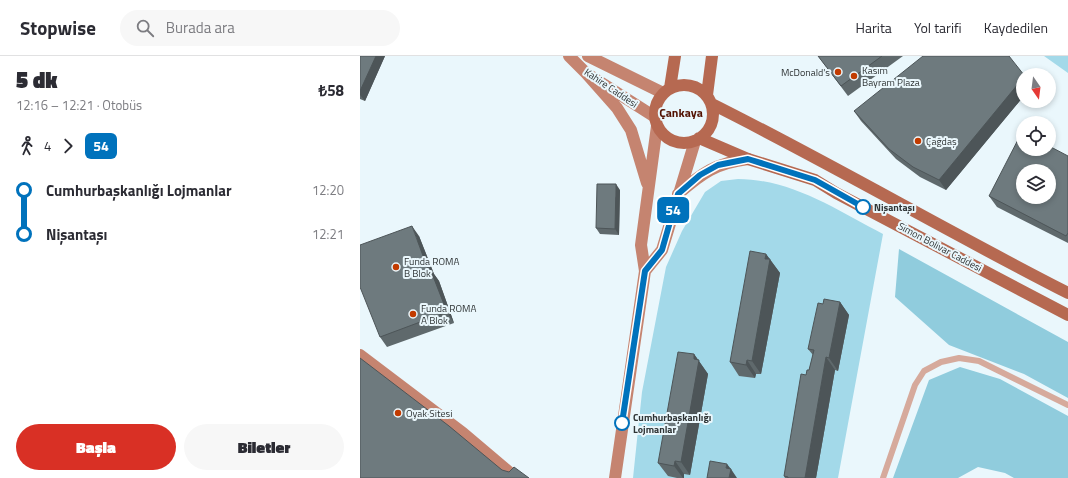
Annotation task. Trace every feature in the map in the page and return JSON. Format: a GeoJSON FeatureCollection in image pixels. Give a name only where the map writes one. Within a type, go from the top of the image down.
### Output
{"type":"FeatureCollection","features":[{"type":"Feature","properties":{"kind":"main road","name":"Kahire Caddesi"},"geometry":{"type":"LineString","coordinates":[[569,56],[586,73],[656,121]]}},
{"type":"Feature","properties":{"kind":"main road"},"geometry":{"type":"LineString","coordinates":[[591,57],[607,56]]}},
{"type":"Feature","properties":{"kind":"main road"},"geometry":{"type":"LineString","coordinates":[[615,478],[645,271],[640,244],[649,188],[656,121],[656,104],[667,90],[675,56]]}},
{"type":"Feature","properties":{"kind":"main road"},"geometry":{"type":"LineString","coordinates":[[656,121],[662,133],[673,140],[686,143],[697,140],[708,130],[712,122],[709,100],[712,56]]}},
{"type":"Feature","properties":{"kind":"main road"},"geometry":{"type":"LineString","coordinates":[[591,57],[667,90],[680,85],[690,85],[699,89],[709,100]]}},
{"type":"Feature","properties":{"kind":"main road"},"geometry":{"type":"LineString","coordinates":[[586,73],[617,108],[631,130],[649,188]]}},
{"type":"Feature","properties":{"kind":"main road","name":"Simon Bolivar Caddesi"},"geometry":{"type":"LineString","coordinates":[[709,100],[802,149],[997,257],[1068,293]]}},
{"type":"Feature","properties":{"kind":"main road"},"geometry":{"type":"LineString","coordinates":[[645,271],[662,250],[678,194],[697,140]]}},
{"type":"Feature","properties":{"kind":"main road","name":"Simon Bolivar Caddesi"},"geometry":{"type":"LineString","coordinates":[[697,140],[748,159],[815,180],[1068,315]]}},
{"type":"Feature","properties":{"kind":"main road"},"geometry":{"type":"LineString","coordinates":[[678,194],[700,175],[718,165],[748,159]]}},
{"type":"Feature","properties":{"kind":"main road"},"geometry":{"type":"LineString","coordinates":[[360,355],[463,433],[516,478]]}},
{"type":"Feature","properties":{"kind":"lane"},"geometry":{"type":"LineString","coordinates":[[882,478],[915,385],[924,371],[941,362],[959,358],[979,361],[1068,405]]}},
{"type":"Feature","properties":{"kind":"shaded area"},"geometry":{"type":"Polygon","coordinates":[[[1044,56],[1068,56],[1068,73],[1044,56]]]}},
{"type":"Feature","properties":{"kind":"shaded area"},"geometry":{"type":"Polygon","coordinates":[[[738,179],[758,180],[795,190],[831,206],[883,234],[838,478],[633,478],[642,392],[666,267],[682,231],[705,192],[721,181],[738,179]]]}},
{"type":"Feature","properties":{"kind":"shaded area"},"geometry":{"type":"Polygon","coordinates":[[[899,249],[1068,342],[1068,398],[1024,374],[949,345],[895,297],[899,249]]]}},
{"type":"Feature","properties":{"kind":"shaded area"},"geometry":{"type":"Polygon","coordinates":[[[960,367],[1000,379],[1068,416],[1068,478],[1014,478],[1005,473],[978,467],[958,478],[893,478],[929,380],[960,367]]]}},
{"type":"Feature","properties":{"kind":"building"},"geometry":{"type":"Polygon","coordinates":[[[360,56],[376,56],[360,91],[360,56]]]}},
{"type":"Feature","properties":{"kind":"building"},"geometry":{"type":"Polygon","coordinates":[[[818,56],[882,56],[841,86],[818,56]]]}},
{"type":"Feature","properties":{"kind":"building"},"geometry":{"type":"Polygon","coordinates":[[[923,56],[1009,56],[1018,68],[1016,68],[1016,86],[939,180],[913,167],[889,149],[854,111],[923,56]]]}},
{"type":"Feature","properties":{"kind":"building"},"geometry":{"type":"Polygon","coordinates":[[[1016,144],[1016,156],[1056,156],[1056,150],[1068,156],[1068,233],[1066,236],[989,196],[1016,144]]]}},
{"type":"Feature","properties":{"kind":"building"},"geometry":{"type":"Polygon","coordinates":[[[597,184],[616,184],[615,229],[596,228],[597,184]]]}},
{"type":"Feature","properties":{"kind":"building"},"geometry":{"type":"Polygon","coordinates":[[[412,226],[429,272],[431,271],[447,312],[380,337],[360,287],[360,245],[412,226]]]}},
{"type":"Feature","properties":{"kind":"building"},"geometry":{"type":"Polygon","coordinates":[[[750,251],[766,254],[765,259],[770,259],[752,361],[747,360],[746,365],[730,362],[750,251]]]}},
{"type":"Feature","properties":{"kind":"building"},"geometry":{"type":"Polygon","coordinates":[[[824,299],[840,302],[829,358],[826,357],[805,478],[788,478],[784,476],[801,374],[806,375],[807,370],[809,370],[814,350],[808,349],[818,303],[823,304],[824,299]]]}},
{"type":"Feature","properties":{"kind":"building"},"geometry":{"type":"Polygon","coordinates":[[[678,352],[694,354],[694,359],[699,360],[681,462],[675,461],[674,466],[658,463],[678,352]]]}},
{"type":"Feature","properties":{"kind":"building","name":"Oyak Sitesi"},"geometry":{"type":"Polygon","coordinates":[[[360,358],[449,426],[502,470],[509,472],[514,467],[529,478],[360,478],[360,358]]]}},
{"type":"Feature","properties":{"kind":"building"},"geometry":{"type":"Polygon","coordinates":[[[710,461],[727,464],[726,468],[731,469],[729,478],[707,478],[710,461]]]}},
{"type":"Feature","properties":{"kind":"bus line","name":"54"},"geometry":{"type":"LineString","coordinates":[[622,423],[645,271],[662,250],[678,194],[700,175],[718,165],[748,159],[815,180],[863,207]]}},
{"type":"Feature","properties":{"kind":"place","name":"McDonald's"},"geometry":{"type":"Point","coordinates":[838,72]}},
{"type":"Feature","properties":{"kind":"place","name":"Kasım Bayram Plaza"},"geometry":{"type":"Point","coordinates":[854,76]}},
{"type":"Feature","properties":{"kind":"place","name":"Çağdaş"},"geometry":{"type":"Point","coordinates":[918,141]}},
{"type":"Feature","properties":{"kind":"place","name":"Nişantaşı"},"geometry":{"type":"Point","coordinates":[863,207]}},
{"type":"Feature","properties":{"kind":"place","name":"Funda ROMA B Blok"},"geometry":{"type":"Point","coordinates":[396,267]}},
{"type":"Feature","properties":{"kind":"place","name":"Funda ROMA A Blok"},"geometry":{"type":"Point","coordinates":[413,314]}},
{"type":"Feature","properties":{"kind":"place","name":"Oyak Sitesi"},"geometry":{"type":"Point","coordinates":[398,413]}},
{"type":"Feature","properties":{"kind":"place","name":"Cumhurbaşkanlığı Lojmanlar"},"geometry":{"type":"Point","coordinates":[622,423]}},
{"type":"Feature","properties":{"kind":"district","name":"Çankaya"},"geometry":{"type":"Point","coordinates":[681,112]}}]}
